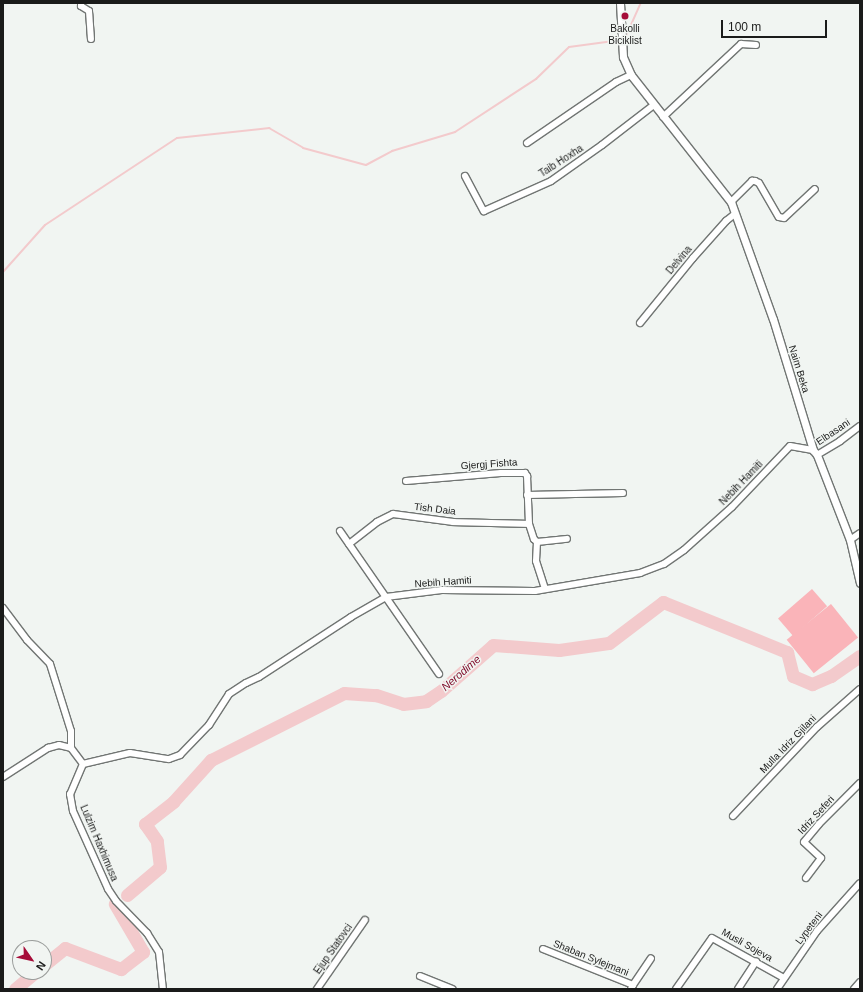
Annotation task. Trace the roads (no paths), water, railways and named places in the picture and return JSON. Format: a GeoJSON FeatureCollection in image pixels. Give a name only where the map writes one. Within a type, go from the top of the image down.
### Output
{"type":"FeatureCollection","features":[{"type":"Feature","properties":{"kind":"street"},"geometry":{"type":"LineString","coordinates":[[80,3],[81,6],[88,11],[91,39]]}},
{"type":"Feature","properties":{"kind":"street","name":"Naim Beka"},"geometry":{"type":"LineString","coordinates":[[620,3],[623,57],[631,75],[731,202],[773,319],[815,452],[850,540],[860,583]]}},
{"type":"Feature","properties":{"kind":"street"},"geometry":{"type":"LineString","coordinates":[[663,116],[741,44],[756,45]]}},
{"type":"Feature","properties":{"kind":"street"},"geometry":{"type":"LineString","coordinates":[[527,143],[616,82],[631,75]]}},
{"type":"Feature","properties":{"kind":"street","name":"Taib Hoxha"},"geometry":{"type":"LineString","coordinates":[[465,176],[484,211],[551,181],[602,145],[654,105]]}},
{"type":"Feature","properties":{"kind":"street"},"geometry":{"type":"LineString","coordinates":[[731,202],[752,181],[756,181],[779,217],[784,218],[815,189]]}},
{"type":"Feature","properties":{"kind":"street","name":"Delvina"},"geometry":{"type":"LineString","coordinates":[[640,322],[703,247],[726,221],[735,214]]}},
{"type":"Feature","properties":{"kind":"street","name":"Elbasani"},"geometry":{"type":"LineString","coordinates":[[815,452],[840,441],[860,426]]}},
{"type":"Feature","properties":{"kind":"street","name":"Nebih Hamiti"},"geometry":{"type":"LineString","coordinates":[[83,764],[130,753],[169,759],[180,755],[209,726],[230,694],[246,683],[259,678],[351,617],[386,597],[442,590],[535,591],[640,573],[664,564],[684,550],[726,513],[790,446],[815,452]]}},
{"type":"Feature","properties":{"kind":"street","name":"Gjergj Fishta"},"geometry":{"type":"LineString","coordinates":[[406,481],[522,472],[527,476],[529,524],[534,539],[537,542],[536,561],[545,589]]}},
{"type":"Feature","properties":{"kind":"street"},"geometry":{"type":"LineString","coordinates":[[527,495],[623,493]]}},
{"type":"Feature","properties":{"kind":"street","name":"Tish Daia"},"geometry":{"type":"LineString","coordinates":[[349,544],[377,522],[393,514],[467,523],[529,524]]}},
{"type":"Feature","properties":{"kind":"street"},"geometry":{"type":"LineString","coordinates":[[340,531],[439,674]]}},
{"type":"Feature","properties":{"kind":"street"},"geometry":{"type":"LineString","coordinates":[[850,540],[860,533]]}},
{"type":"Feature","properties":{"kind":"street"},"geometry":{"type":"LineString","coordinates":[[537,542],[567,539]]}},
{"type":"Feature","properties":{"kind":"street"},"geometry":{"type":"LineString","coordinates":[[3,608],[27,640],[50,664],[71,731],[71,748],[83,764]]}},
{"type":"Feature","properties":{"kind":"street","name":"Mulla Idriz Gjilani"},"geometry":{"type":"LineString","coordinates":[[733,816],[817,727],[860,689]]}},
{"type":"Feature","properties":{"kind":"street"},"geometry":{"type":"LineString","coordinates":[[3,777],[48,748],[59,745],[71,748]]}},
{"type":"Feature","properties":{"kind":"street","name":"Lulzim Haxhimusa"},"geometry":{"type":"LineString","coordinates":[[83,764],[70,794],[73,811],[108,889],[116,901],[147,933],[159,952],[163,989]]}},
{"type":"Feature","properties":{"kind":"street","name":"Idriz Seferi"},"geometry":{"type":"LineString","coordinates":[[806,878],[821,858],[804,842],[819,824],[860,783]]}},
{"type":"Feature","properties":{"kind":"street","name":"Lypeteni"},"geometry":{"type":"LineString","coordinates":[[777,989],[817,931],[860,883]]}},
{"type":"Feature","properties":{"kind":"street","name":"Ejup Statovci"},"geometry":{"type":"LineString","coordinates":[[317,989],[365,920]]}},
{"type":"Feature","properties":{"kind":"street","name":"Musli Sojeva"},"geometry":{"type":"LineString","coordinates":[[676,989],[712,938],[756,961],[784,978]]}},
{"type":"Feature","properties":{"kind":"street","name":"Shaban Sylejmani"},"geometry":{"type":"LineString","coordinates":[[543,949],[632,987],[651,958]]}},
{"type":"Feature","properties":{"kind":"street"},"geometry":{"type":"LineString","coordinates":[[738,989],[756,961]]}},
{"type":"Feature","properties":{"kind":"street"},"geometry":{"type":"LineString","coordinates":[[420,976],[453,989]]}},
{"type":"Feature","properties":{"kind":"street"},"geometry":{"type":"LineString","coordinates":[[854,989],[860,982]]}},
{"type":"Feature","properties":{"kind":"waterway"},"geometry":{"type":"LineString","coordinates":[[623,37],[626,36],[641,3]]}},
{"type":"Feature","properties":{"kind":"waterway"},"geometry":{"type":"LineString","coordinates":[[3,272],[45,225],[177,138],[269,128],[303,148],[366,165],[392,151],[455,132],[536,79],[569,47],[619,39]]}},
{"type":"Feature","properties":{"kind":"waterway","name":"Nerodime"},"geometry":{"type":"LineString","coordinates":[[127,895],[160,867],[157,841],[145,824],[173,802],[211,760],[344,693],[376,695],[403,704],[426,701],[441,691],[493,645],[559,650],[609,643],[663,602],[787,652],[793,676],[812,684],[831,676],[860,656]]}},
{"type":"Feature","properties":{"kind":"waterway","name":"Nerodime"},"geometry":{"type":"LineString","coordinates":[[52,959],[65,948],[121,969],[143,952],[115,904]]}},
{"type":"Feature","properties":{"kind":"waterway","name":"Nerodime"},"geometry":{"type":"LineString","coordinates":[[15,989],[26,980]]}},
{"type":"Feature","properties":{"kind":"place","name":"Bakolli Biciklist"},"geometry":{"type":"Point","coordinates":[625,16]}}]}
